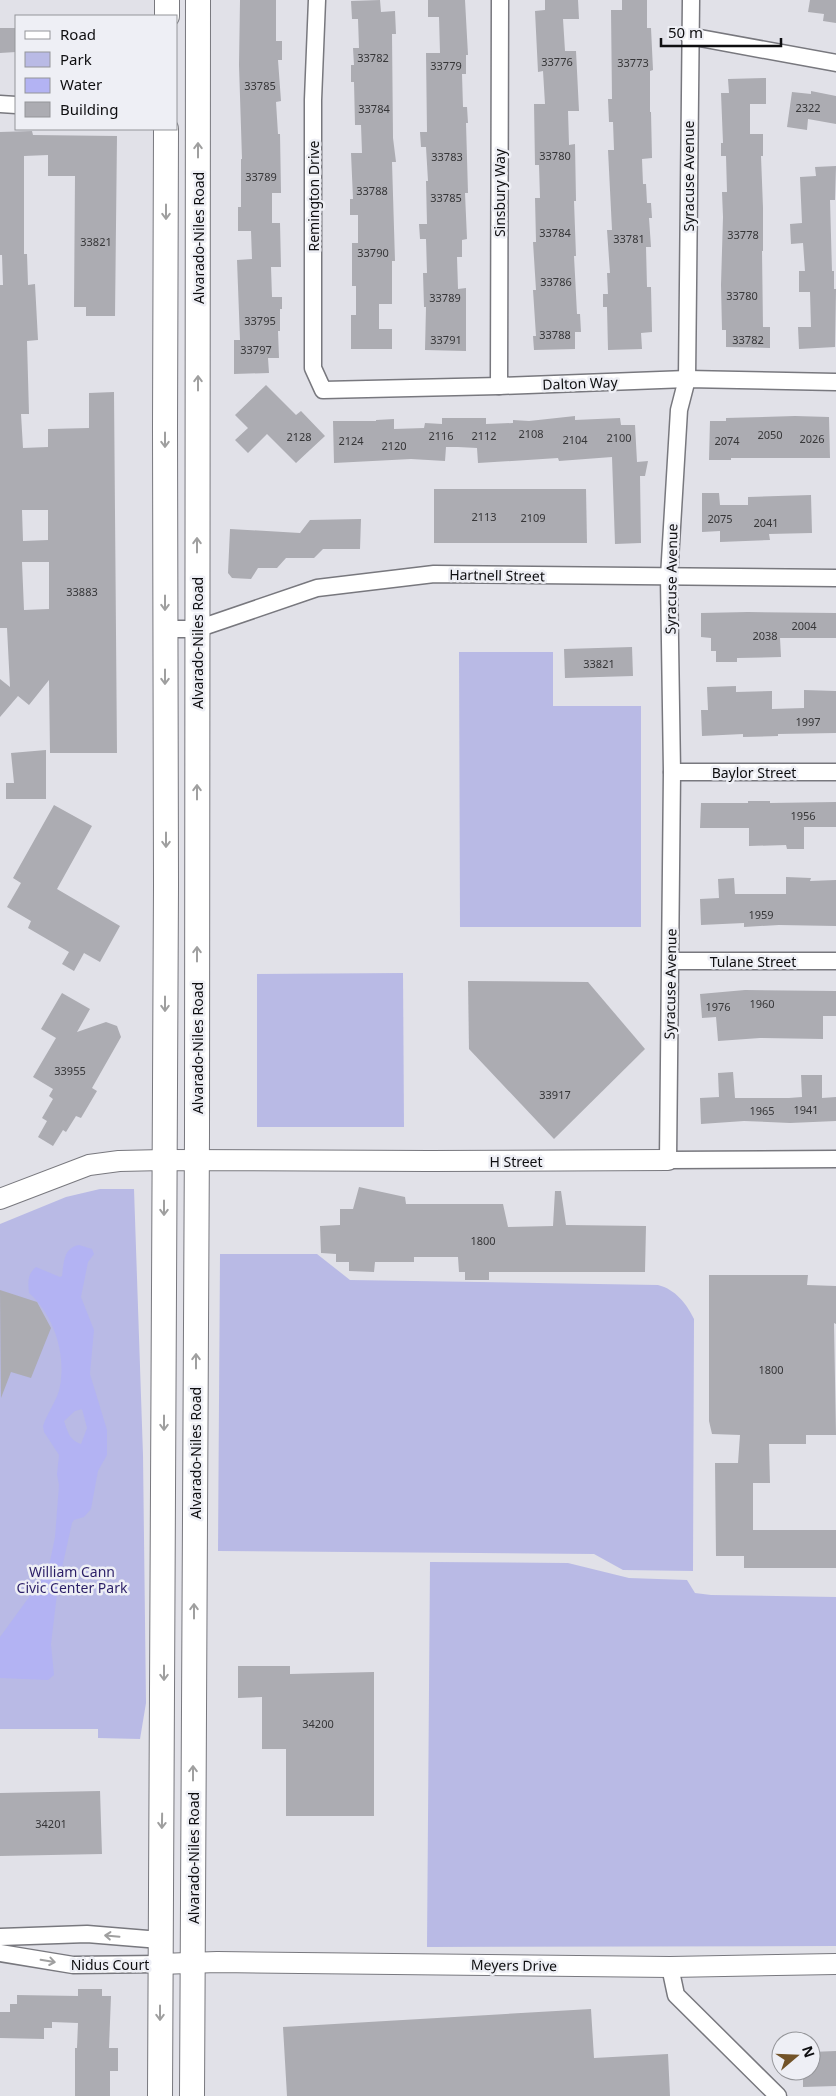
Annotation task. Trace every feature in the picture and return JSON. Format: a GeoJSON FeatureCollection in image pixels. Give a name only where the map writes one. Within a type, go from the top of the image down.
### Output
{"type":"FeatureCollection","features":[{"type":"Feature","properties":{"kind":"main road"},"geometry":{"type":"LineString","coordinates":[[167,0],[167,15]]}},
{"type":"Feature","properties":{"kind":"main road","name":"Alvarado-Niles Road"},"geometry":{"type":"LineString","coordinates":[[192,2096],[197,1161],[198,0]]}},
{"type":"Feature","properties":{"kind":"main road"},"geometry":{"type":"LineString","coordinates":[[160,2096],[166,895],[166,130]]}},
{"type":"Feature","properties":{"kind":"street","name":"Remington Drive"},"geometry":{"type":"LineString","coordinates":[[317,0],[313,100],[313,368],[323,390]]}},
{"type":"Feature","properties":{"kind":"street","name":"Sinsbury Way"},"geometry":{"type":"LineString","coordinates":[[499,386],[500,0]]}},
{"type":"Feature","properties":{"kind":"street","name":"Syracuse Avenue"},"geometry":{"type":"LineString","coordinates":[[668,1160],[672,772],[669,577],[679,410],[687,379],[690,0]]}},
{"type":"Feature","properties":{"kind":"street"},"geometry":{"type":"LineString","coordinates":[[689,36],[836,63]]}},
{"type":"Feature","properties":{"kind":"street"},"geometry":{"type":"LineString","coordinates":[[0,104],[15,105]]}},
{"type":"Feature","properties":{"kind":"street","name":"Dalton Way"},"geometry":{"type":"LineString","coordinates":[[323,390],[687,379],[836,382]]}},
{"type":"Feature","properties":{"kind":"street","name":"Hartnell Street"},"geometry":{"type":"LineString","coordinates":[[165,629],[197,629],[317,588],[434,574],[836,578]]}},
{"type":"Feature","properties":{"kind":"street","name":"Baylor Street"},"geometry":{"type":"LineString","coordinates":[[672,772],[836,772]]}},
{"type":"Feature","properties":{"kind":"street","name":"Tulane Street"},"geometry":{"type":"LineString","coordinates":[[671,961],[836,961]]}},
{"type":"Feature","properties":{"kind":"street","name":"H Street"},"geometry":{"type":"LineString","coordinates":[[0,1199],[89,1166],[119,1161],[836,1159]]}},
{"type":"Feature","properties":{"kind":"street","name":"Nidus Court"},"geometry":{"type":"LineString","coordinates":[[0,1937],[87,1934],[160,1940]]}},
{"type":"Feature","properties":{"kind":"street"},"geometry":{"type":"LineString","coordinates":[[160,1940],[192,1962]]}},
{"type":"Feature","properties":{"kind":"street","name":"Nidus Court"},"geometry":{"type":"LineString","coordinates":[[0,1953],[73,1965],[160,1964]]}},
{"type":"Feature","properties":{"kind":"street","name":"Meyers Drive"},"geometry":{"type":"LineString","coordinates":[[160,1964],[192,1962],[670,1967],[836,1964]]}},
{"type":"Feature","properties":{"kind":"street"},"geometry":{"type":"LineString","coordinates":[[670,1967],[676,1995],[778,2096]]}},
{"type":"Feature","properties":{"kind":"green space"},"geometry":{"type":"Polygon","coordinates":[[[459,652],[553,652],[553,706],[641,706],[641,927],[460,927],[459,652]]]}},
{"type":"Feature","properties":{"kind":"green space"},"geometry":{"type":"Polygon","coordinates":[[[403,973],[404,1127],[257,1127],[257,974],[403,973]]]}},
{"type":"Feature","properties":{"kind":"green space","name":"William Cann Civic Center Park"},"geometry":{"type":"Polygon","coordinates":[[[100,1189],[134,1189],[143,1455],[146,1703],[140,1739],[98,1738],[98,1729],[0,1729],[0,1224],[66,1197],[100,1189]]]}},
{"type":"Feature","properties":{"kind":"green space"},"geometry":{"type":"Polygon","coordinates":[[[220,1254],[317,1254],[350,1280],[658,1285],[670,1290],[684,1303],[694,1319],[693,1571],[623,1570],[594,1554],[218,1551],[220,1254]]]}},
{"type":"Feature","properties":{"kind":"green space"},"geometry":{"type":"Polygon","coordinates":[[[430,1562],[568,1563],[629,1578],[687,1580],[695,1593],[711,1595],[836,1597],[836,1946],[427,1947],[430,1562]]]}},
{"type":"Feature","properties":{"kind":"water"},"geometry":{"type":"Polygon","coordinates":[[[79,1245],[92,1249],[94,1254],[88,1262],[81,1297],[94,1330],[90,1374],[107,1430],[107,1455],[98,1471],[91,1509],[84,1517],[74,1520],[72,1523],[58,1586],[51,1644],[54,1675],[48,1680],[0,1678],[0,1637],[48,1571],[55,1537],[59,1485],[57,1474],[59,1455],[44,1432],[43,1426],[60,1386],[61,1361],[56,1336],[51,1324],[38,1302],[29,1293],[29,1279],[36,1267],[60,1277],[62,1276],[65,1257],[70,1249],[79,1245]],[[82,1409],[75,1411],[64,1421],[71,1438],[81,1444],[87,1428],[82,1409]]]}},
{"type":"Feature","properties":{"kind":"building"},"geometry":{"type":"Polygon","coordinates":[[[240,0],[276,0],[276,41],[282,41],[282,60],[278,60],[281,101],[276,102],[278,134],[280,134],[281,193],[272,193],[272,223],[280,223],[281,267],[271,267],[272,297],[282,297],[282,309],[280,309],[280,331],[278,331],[279,358],[268,358],[269,373],[234,374],[234,340],[240,340],[237,260],[252,259],[251,231],[238,231],[238,207],[241,207],[242,159],[239,65],[240,0]]]}},
{"type":"Feature","properties":{"kind":"building"},"geometry":{"type":"Polygon","coordinates":[[[380,0],[381,12],[395,11],[396,34],[392,34],[393,138],[396,162],[392,162],[395,261],[392,261],[392,304],[379,304],[379,329],[392,329],[392,349],[351,349],[351,315],[356,315],[356,286],[352,286],[352,243],[358,243],[358,215],[350,215],[350,199],[353,199],[351,153],[362,153],[361,125],[355,125],[354,82],[351,82],[351,65],[354,65],[353,48],[359,48],[358,19],[352,19],[351,1],[380,0]]]}},
{"type":"Feature","properties":{"kind":"building"},"geometry":{"type":"Polygon","coordinates":[[[428,0],[465,0],[468,55],[466,55],[466,74],[462,74],[463,107],[467,107],[468,123],[466,123],[468,193],[465,193],[467,239],[462,240],[462,257],[457,257],[458,289],[466,288],[466,351],[425,350],[426,307],[424,307],[423,273],[427,273],[426,239],[420,239],[419,224],[427,224],[426,181],[428,181],[426,147],[421,147],[420,132],[427,132],[426,53],[440,53],[439,17],[428,17],[428,0]]]}},
{"type":"Feature","properties":{"kind":"building"},"geometry":{"type":"Polygon","coordinates":[[[545,0],[578,0],[579,19],[563,19],[565,51],[576,51],[579,111],[568,111],[569,145],[575,144],[576,201],[574,201],[576,256],[574,256],[577,314],[580,314],[581,332],[575,332],[575,349],[534,350],[533,336],[536,336],[533,290],[536,290],[533,242],[536,242],[535,198],[540,198],[539,165],[535,165],[534,104],[545,104],[543,71],[538,72],[535,11],[545,10],[545,0]]]}},
{"type":"Feature","properties":{"kind":"building"},"geometry":{"type":"Polygon","coordinates":[[[622,0],[647,0],[647,28],[651,28],[653,70],[650,71],[652,158],[642,159],[643,184],[646,184],[647,203],[651,203],[652,218],[649,218],[651,247],[646,247],[647,287],[651,287],[652,332],[641,333],[642,349],[608,350],[607,307],[603,307],[603,294],[608,294],[607,273],[610,273],[607,230],[612,230],[608,150],[614,150],[613,122],[609,122],[608,99],[612,99],[611,10],[622,10],[622,0]]]}},
{"type":"Feature","properties":{"kind":"building"},"geometry":{"type":"Polygon","coordinates":[[[810,0],[836,0],[836,23],[823,21],[824,14],[808,12],[810,0]]]}},
{"type":"Feature","properties":{"kind":"building"},"geometry":{"type":"Polygon","coordinates":[[[0,28],[15,28],[15,52],[0,53],[0,28]]]}},
{"type":"Feature","properties":{"kind":"building"},"geometry":{"type":"Polygon","coordinates":[[[766,78],[766,104],[750,104],[750,134],[763,134],[763,156],[761,156],[763,327],[770,327],[770,348],[726,347],[726,330],[722,330],[721,285],[722,192],[727,192],[726,156],[721,156],[721,143],[723,143],[721,93],[729,93],[728,79],[766,78]]]}},
{"type":"Feature","properties":{"kind":"building"},"geometry":{"type":"Polygon","coordinates":[[[811,91],[836,96],[836,124],[808,119],[807,130],[787,127],[792,92],[811,94],[811,91]]]}},
{"type":"Feature","properties":{"kind":"building"},"geometry":{"type":"Polygon","coordinates":[[[32,131],[33,135],[117,136],[115,316],[86,316],[86,307],[74,307],[75,176],[48,176],[48,155],[24,156],[24,254],[27,254],[28,285],[35,284],[38,340],[27,341],[29,414],[21,414],[23,448],[48,447],[48,429],[89,428],[89,393],[114,392],[117,753],[50,753],[49,680],[29,705],[18,696],[0,717],[0,679],[10,687],[7,628],[0,628],[0,285],[3,285],[2,255],[0,255],[0,132],[32,131]],[[22,510],[23,541],[48,540],[48,510],[22,510]],[[22,562],[24,610],[49,609],[49,562],[22,562]]]}},
{"type":"Feature","properties":{"kind":"building"},"geometry":{"type":"Polygon","coordinates":[[[836,166],[835,200],[830,200],[832,271],[834,271],[834,289],[836,289],[835,347],[799,349],[798,327],[811,327],[810,292],[799,292],[799,271],[805,271],[803,243],[791,244],[790,224],[802,223],[800,177],[816,176],[815,167],[836,166]]]}},
{"type":"Feature","properties":{"kind":"building"},"geometry":{"type":"Polygon","coordinates":[[[266,385],[296,415],[301,411],[325,436],[296,463],[267,434],[248,453],[235,440],[248,428],[235,415],[266,385]]]}},
{"type":"Feature","properties":{"kind":"building"},"geometry":{"type":"Polygon","coordinates":[[[575,416],[575,420],[620,418],[621,425],[635,425],[637,462],[648,461],[645,476],[640,476],[641,543],[615,544],[612,457],[559,461],[558,458],[478,463],[477,448],[446,447],[445,461],[411,459],[334,463],[333,421],[394,419],[394,429],[424,428],[425,423],[442,424],[442,418],[486,418],[486,424],[513,423],[513,420],[529,421],[575,416]]]}},
{"type":"Feature","properties":{"kind":"building"},"geometry":{"type":"Polygon","coordinates":[[[829,417],[830,458],[731,458],[731,460],[709,460],[710,421],[726,421],[726,418],[829,417]]]}},
{"type":"Feature","properties":{"kind":"building"},"geometry":{"type":"Polygon","coordinates":[[[434,489],[586,489],[587,543],[434,543],[434,489]]]}},
{"type":"Feature","properties":{"kind":"building"},"geometry":{"type":"Polygon","coordinates":[[[702,493],[719,493],[720,505],[748,505],[748,497],[811,495],[812,533],[769,534],[770,540],[720,542],[720,531],[702,532],[702,493]]]}},
{"type":"Feature","properties":{"kind":"building"},"geometry":{"type":"Polygon","coordinates":[[[361,519],[360,549],[323,549],[314,558],[286,558],[277,568],[258,568],[251,579],[232,578],[228,573],[230,529],[300,533],[310,520],[361,519]]]}},
{"type":"Feature","properties":{"kind":"building"},"geometry":{"type":"Polygon","coordinates":[[[701,613],[836,613],[836,638],[780,638],[781,657],[737,658],[737,662],[716,662],[716,651],[711,651],[711,638],[701,637],[701,613]]]}},
{"type":"Feature","properties":{"kind":"building"},"geometry":{"type":"Polygon","coordinates":[[[632,647],[633,676],[565,678],[564,649],[632,647]]]}},
{"type":"Feature","properties":{"kind":"building"},"geometry":{"type":"Polygon","coordinates":[[[736,686],[736,692],[772,691],[772,709],[804,708],[804,690],[836,691],[836,733],[743,737],[743,734],[702,736],[701,710],[708,710],[707,687],[736,686]]]}},
{"type":"Feature","properties":{"kind":"building"},"geometry":{"type":"Polygon","coordinates":[[[46,750],[46,799],[6,799],[6,783],[14,783],[11,753],[46,750]]]}},
{"type":"Feature","properties":{"kind":"building"},"geometry":{"type":"Polygon","coordinates":[[[748,801],[770,801],[770,803],[836,802],[836,827],[804,827],[804,849],[787,849],[786,845],[749,846],[749,828],[700,828],[701,803],[748,803],[748,801]]]}},
{"type":"Feature","properties":{"kind":"building"},"geometry":{"type":"Polygon","coordinates":[[[54,805],[92,826],[57,889],[120,926],[100,962],[84,953],[74,971],[62,964],[69,952],[28,928],[31,921],[7,907],[21,883],[13,878],[54,805]]]}},
{"type":"Feature","properties":{"kind":"building"},"geometry":{"type":"Polygon","coordinates":[[[786,877],[811,878],[810,881],[836,880],[836,926],[779,925],[744,927],[744,923],[701,925],[700,899],[719,898],[718,879],[734,878],[735,894],[786,894],[786,877]]]}},
{"type":"Feature","properties":{"kind":"building"},"geometry":{"type":"Polygon","coordinates":[[[468,981],[588,982],[645,1049],[554,1139],[469,1049],[468,981]]]}},
{"type":"Feature","properties":{"kind":"building"},"geometry":{"type":"Polygon","coordinates":[[[745,990],[836,991],[836,1016],[823,1016],[823,1039],[760,1038],[718,1041],[716,1017],[702,1018],[700,994],[745,990]]]}},
{"type":"Feature","properties":{"kind":"building"},"geometry":{"type":"Polygon","coordinates":[[[62,993],[90,1009],[77,1032],[106,1022],[117,1026],[121,1037],[92,1088],[97,1091],[81,1118],[76,1116],[66,1132],[63,1130],[53,1146],[38,1137],[47,1121],[42,1118],[53,1099],[49,1096],[53,1089],[33,1077],[56,1038],[41,1029],[62,993]]]}},
{"type":"Feature","properties":{"kind":"building"},"geometry":{"type":"Polygon","coordinates":[[[733,1072],[735,1098],[802,1097],[801,1075],[822,1075],[822,1098],[836,1097],[836,1121],[790,1123],[744,1121],[701,1124],[700,1098],[719,1097],[718,1073],[733,1072]]]}},
{"type":"Feature","properties":{"kind":"building"},"geometry":{"type":"Polygon","coordinates":[[[359,1187],[405,1197],[406,1204],[503,1204],[508,1227],[553,1226],[555,1191],[561,1191],[566,1225],[646,1226],[645,1272],[489,1272],[489,1280],[465,1280],[465,1272],[459,1272],[458,1257],[414,1257],[414,1262],[375,1262],[374,1272],[349,1271],[349,1262],[336,1262],[336,1254],[321,1253],[320,1226],[340,1225],[340,1209],[353,1209],[359,1187]]]}},
{"type":"Feature","properties":{"kind":"building"},"geometry":{"type":"Polygon","coordinates":[[[709,1275],[808,1275],[807,1285],[836,1286],[836,1324],[834,1323],[836,1435],[806,1435],[806,1444],[769,1444],[770,1483],[753,1483],[753,1530],[836,1530],[836,1568],[744,1568],[744,1556],[716,1556],[715,1463],[738,1463],[740,1435],[712,1434],[709,1421],[709,1275]]]}},
{"type":"Feature","properties":{"kind":"building"},"geometry":{"type":"Polygon","coordinates":[[[0,1290],[37,1302],[51,1328],[31,1378],[11,1372],[1,1398],[0,1290]]]}},
{"type":"Feature","properties":{"kind":"building"},"geometry":{"type":"Polygon","coordinates":[[[238,1666],[290,1666],[290,1674],[374,1672],[374,1816],[286,1816],[286,1749],[262,1749],[262,1697],[238,1698],[238,1666]]]}},
{"type":"Feature","properties":{"kind":"building"},"geometry":{"type":"Polygon","coordinates":[[[100,1791],[102,1854],[0,1856],[0,1793],[100,1791]]]}},
{"type":"Feature","properties":{"kind":"building"},"geometry":{"type":"Polygon","coordinates":[[[78,1989],[102,1989],[102,1996],[111,1996],[109,2048],[118,2048],[118,2071],[110,2071],[110,2096],[75,2096],[75,2048],[77,2048],[78,2023],[52,2022],[52,2028],[44,2028],[44,2039],[0,2038],[0,2012],[10,2012],[10,2004],[17,2004],[17,1995],[78,1996],[78,1989]]]}},
{"type":"Feature","properties":{"kind":"building"},"geometry":{"type":"Polygon","coordinates":[[[591,2009],[594,2058],[668,2054],[670,2096],[287,2096],[283,2027],[591,2009]]]}},
{"type":"Feature","properties":{"kind":"building"},"geometry":{"type":"Polygon","coordinates":[[[836,2051],[836,2086],[803,2087],[803,2081],[821,2081],[821,2052],[836,2051]]]}}]}
